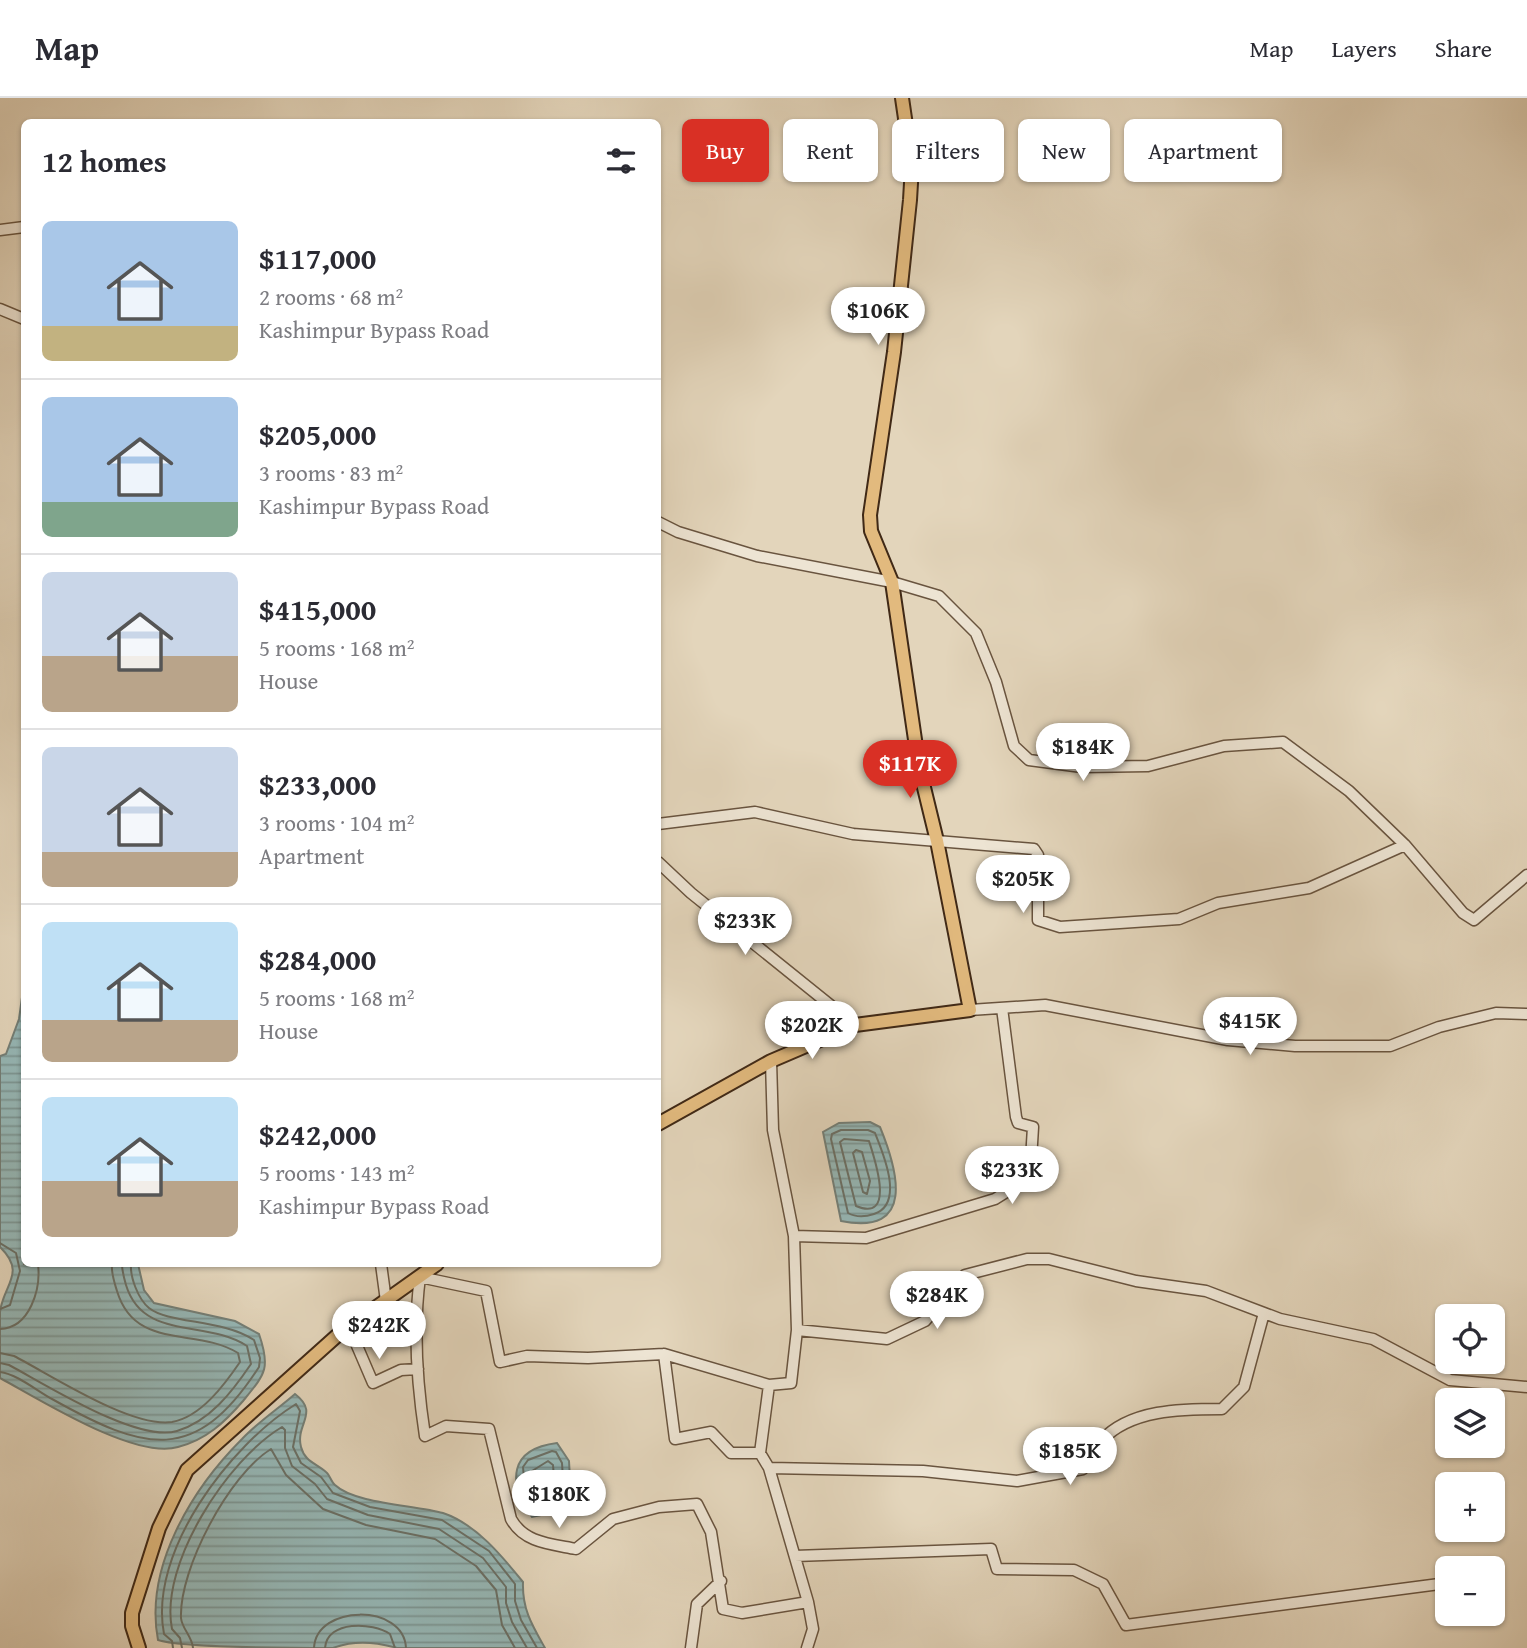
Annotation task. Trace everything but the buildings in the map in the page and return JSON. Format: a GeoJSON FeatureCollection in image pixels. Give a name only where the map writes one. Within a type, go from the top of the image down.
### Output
{"type":"FeatureCollection","features":[{"type":"Feature","properties":{"kind":"main road"},"geometry":{"type":"LineString","coordinates":[[661,1122],[771,1061],[855,1025],[970,1010],[937,841],[919,766],[892,582],[871,531],[870,515],[894,352],[911,200],[912,166],[902,98]]}},
{"type":"Feature","properties":{"kind":"main road"},"geometry":{"type":"LineString","coordinates":[[139,1648],[132,1626],[132,1612],[159,1528],[187,1470],[349,1327],[433,1267]]}},
{"type":"Feature","properties":{"kind":"street"},"geometry":{"type":"LineString","coordinates":[[0,230],[21,227]]}},
{"type":"Feature","properties":{"kind":"street"},"geometry":{"type":"LineString","coordinates":[[0,309],[21,318]]}},
{"type":"Feature","properties":{"kind":"street"},"geometry":{"type":"LineString","coordinates":[[661,524],[678,533],[757,556],[892,582],[939,596],[976,633],[996,682],[1014,746],[1029,760],[1082,767],[1148,766],[1224,746],[1283,742],[1349,790],[1405,845],[1463,913],[1474,920],[1527,875]]}},
{"type":"Feature","properties":{"kind":"street"},"geometry":{"type":"LineString","coordinates":[[661,824],[755,812],[853,834],[1034,849],[1038,855],[1038,920],[1060,927],[1179,919],[1218,903],[1309,888],[1405,845]]}},
{"type":"Feature","properties":{"kind":"street"},"geometry":{"type":"LineString","coordinates":[[661,865],[691,893],[855,1025]]}},
{"type":"Feature","properties":{"kind":"street"},"geometry":{"type":"LineString","coordinates":[[970,1010],[1045,1005],[1228,1040],[1295,1046],[1390,1046],[1439,1027],[1496,1013],[1527,1014]]}},
{"type":"Feature","properties":{"kind":"street"},"geometry":{"type":"LineString","coordinates":[[794,1236],[866,1238],[995,1199],[1024,1181],[1031,1160],[1032,1127],[1018,1123],[1016,1117],[1002,1008]]}},
{"type":"Feature","properties":{"kind":"street"},"geometry":{"type":"LineString","coordinates":[[771,1061],[773,1130],[794,1236],[797,1330],[790,1383],[769,1385],[664,1354],[588,1358],[527,1356],[500,1362],[486,1291],[420,1277],[416,1307],[418,1369],[425,1436],[446,1426],[489,1429],[511,1519],[518,1532],[539,1542],[576,1549],[613,1519],[659,1507],[697,1504],[711,1532],[721,1581],[723,1609],[742,1614],[808,1602]]}},
{"type":"Feature","properties":{"kind":"street"},"geometry":{"type":"LineString","coordinates":[[797,1330],[887,1339],[925,1321],[965,1275],[1027,1259],[1049,1259],[1136,1281],[1206,1292],[1264,1313],[1373,1339],[1450,1380],[1527,1387]]}},
{"type":"Feature","properties":{"kind":"street"},"geometry":{"type":"LineString","coordinates":[[381,1267],[386,1301]]}},
{"type":"Feature","properties":{"kind":"street"},"geometry":{"type":"LineString","coordinates":[[769,1468],[923,1471],[1017,1481],[1083,1469],[1101,1440],[1130,1421],[1174,1409],[1222,1409],[1244,1387],[1264,1313]]}},
{"type":"Feature","properties":{"kind":"street"},"geometry":{"type":"LineString","coordinates":[[349,1327],[373,1383],[401,1370],[418,1369]]}},
{"type":"Feature","properties":{"kind":"street"},"geometry":{"type":"LineString","coordinates":[[664,1354],[675,1438],[711,1432],[731,1453],[760,1453]]}},
{"type":"Feature","properties":{"kind":"street"},"geometry":{"type":"LineString","coordinates":[[769,1385],[760,1453],[769,1468],[808,1602],[813,1629],[807,1648]]}},
{"type":"Feature","properties":{"kind":"street"},"geometry":{"type":"LineString","coordinates":[[795,1556],[991,1549],[997,1569],[1074,1570],[1103,1584],[1126,1625],[1435,1585]]}},
{"type":"Feature","properties":{"kind":"street"},"geometry":{"type":"LineString","coordinates":[[691,1648],[696,1604],[721,1581]]}},
{"type":"Feature","properties":{"kind":"water"},"geometry":{"type":"Polygon","coordinates":[[[21,1005],[21,1267],[139,1267],[144,1290],[154,1303],[235,1321],[259,1334],[265,1355],[261,1377],[222,1423],[188,1444],[160,1449],[138,1445],[88,1425],[0,1378],[0,1312],[13,1272],[8,1256],[0,1247],[0,1056],[6,1054],[19,1019],[21,1005]]]}},
{"type":"Feature","properties":{"kind":"water"},"geometry":{"type":"Polygon","coordinates":[[[870,1122],[880,1127],[887,1144],[895,1180],[895,1196],[891,1209],[881,1219],[865,1223],[841,1221],[823,1132],[839,1123],[870,1122]]]}},
{"type":"Feature","properties":{"kind":"water"},"geometry":{"type":"Polygon","coordinates":[[[295,1394],[306,1407],[300,1439],[308,1459],[326,1472],[334,1484],[344,1491],[371,1500],[443,1513],[477,1533],[523,1582],[526,1609],[545,1648],[397,1648],[365,1643],[333,1648],[269,1648],[191,1645],[158,1640],[158,1585],[165,1558],[190,1505],[223,1459],[255,1427],[295,1394]]]}},
{"type":"Feature","properties":{"kind":"water"},"geometry":{"type":"Polygon","coordinates":[[[557,1443],[569,1461],[571,1498],[555,1512],[532,1517],[519,1492],[517,1469],[529,1452],[557,1443]]]}}]}
